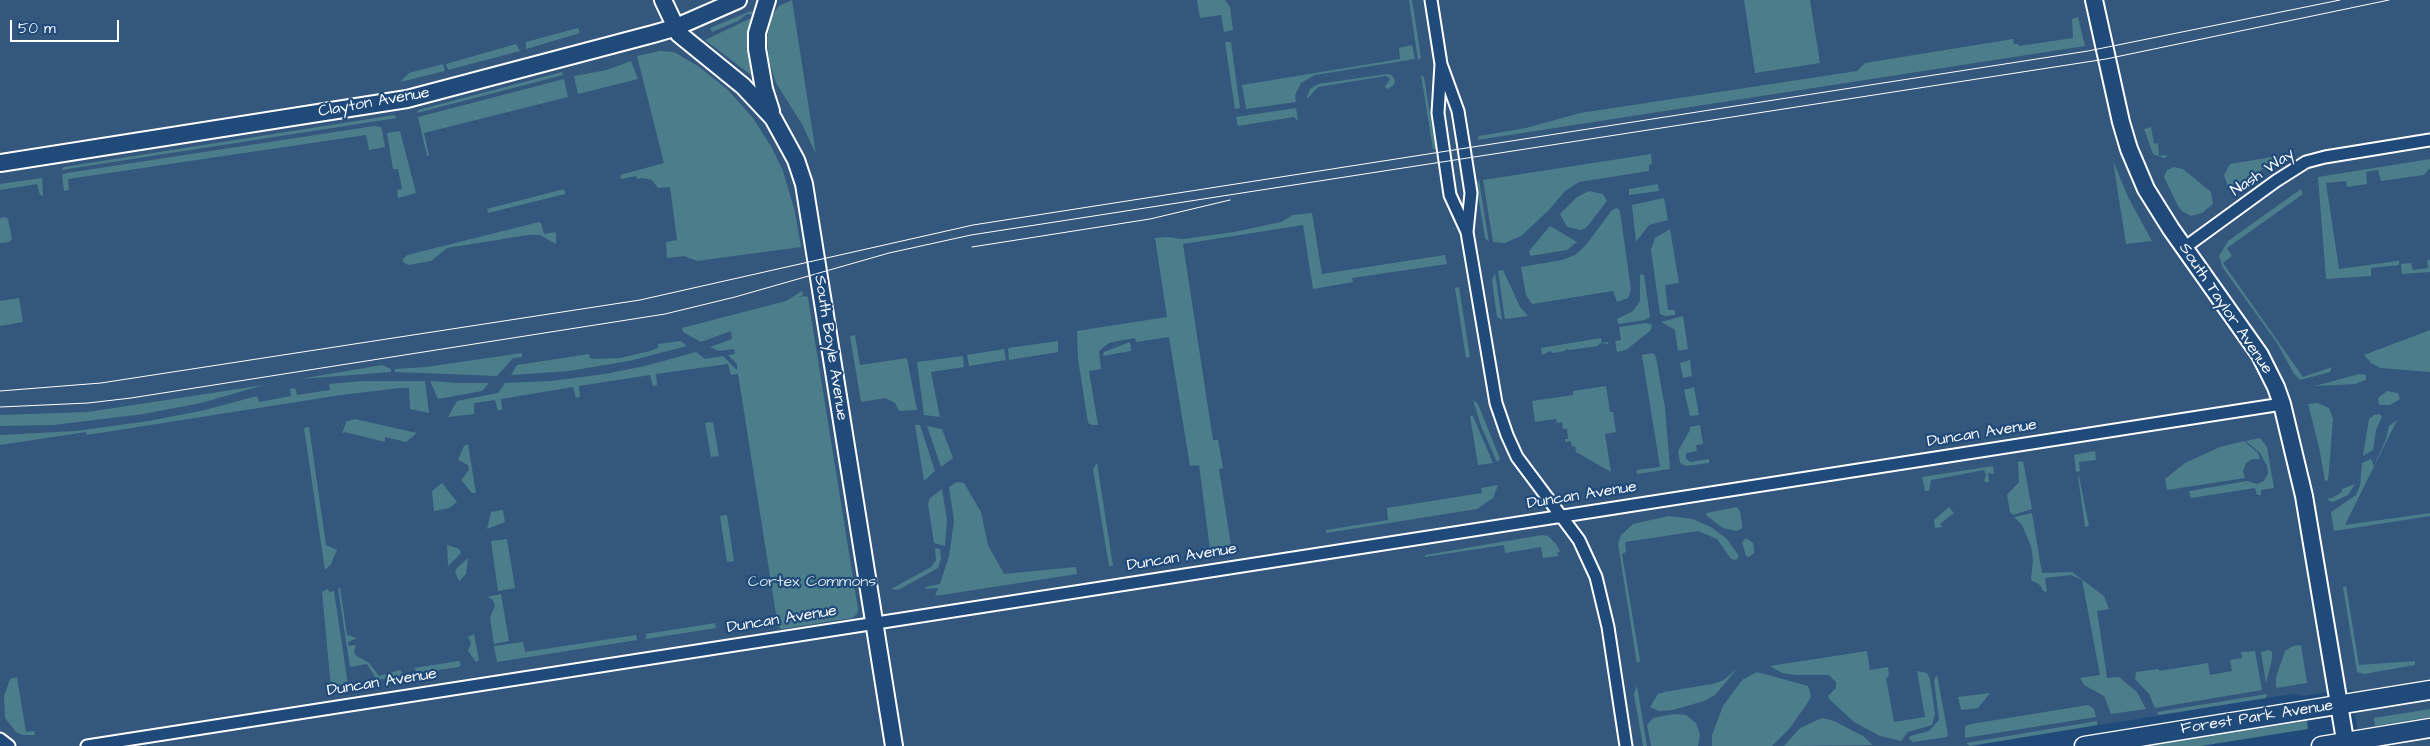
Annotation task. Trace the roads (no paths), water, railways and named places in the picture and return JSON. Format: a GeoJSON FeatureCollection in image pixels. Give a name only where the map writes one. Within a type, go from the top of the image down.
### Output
{"type":"FeatureCollection","features":[{"type":"Feature","properties":{"kind":"main road","name":"Forest Park Avenue"},"geometry":{"type":"LineString","coordinates":[[2084,746],[2430,690]]}},
{"type":"Feature","properties":{"kind":"main road"},"geometry":{"type":"LineString","coordinates":[[2321,746],[2346,744],[2430,728]]}},
{"type":"Feature","properties":{"kind":"street","name":"South Boyle Avenue"},"geometry":{"type":"LineString","coordinates":[[663,0],[674,28],[687,42],[743,86],[773,118],[787,142],[804,184],[894,746]]}},
{"type":"Feature","properties":{"kind":"street","name":"Clayton Avenue"},"geometry":{"type":"LineString","coordinates":[[0,163],[406,99],[674,28],[738,0]]}},
{"type":"Feature","properties":{"kind":"street"},"geometry":{"type":"LineString","coordinates":[[767,0],[757,33],[757,49],[764,89],[773,118]]}},
{"type":"Feature","properties":{"kind":"street"},"geometry":{"type":"LineString","coordinates":[[1431,0],[1441,64],[1458,111],[1464,148],[1471,193],[1467,232],[1491,385],[1501,421],[1517,457],[1582,545],[1599,589],[1626,746]]}},
{"type":"Feature","properties":{"kind":"street","name":"South Taylor Avenue"},"geometry":{"type":"LineString","coordinates":[[2094,0],[2129,149],[2146,189],[2184,248],[2260,355],[2282,404],[2304,496],[2346,744]]}},
{"type":"Feature","properties":{"kind":"street"},"geometry":{"type":"LineString","coordinates":[[1441,64],[1438,113],[1448,179],[1455,210],[1467,232]]}},
{"type":"Feature","properties":{"kind":"street","name":"Nash Way"},"geometry":{"type":"LineString","coordinates":[[2184,248],[2305,163],[2325,157],[2430,140]]}},
{"type":"Feature","properties":{"kind":"street","name":"Duncan Avenue"},"geometry":{"type":"LineString","coordinates":[[87,746],[2282,404]]}},
{"type":"Feature","properties":{"kind":"street"},"geometry":{"type":"LineString","coordinates":[[0,738],[9,746]]}},
{"type":"Feature","properties":{"kind":"tram line"},"geometry":{"type":"LineString","coordinates":[[0,391],[101,383],[640,300],[973,225],[2088,51],[2340,0]]}},
{"type":"Feature","properties":{"kind":"tram line"},"geometry":{"type":"LineString","coordinates":[[0,407],[88,403],[131,398],[665,314],[735,297],[889,253],[971,235],[2106,59],[2389,0]]}},
{"type":"Feature","properties":{"kind":"tram line"},"geometry":{"type":"LineString","coordinates":[[972,247],[1150,219],[1230,200]]}},
{"type":"Feature","properties":{"kind":"park label","name":"Cortex Commons"},"geometry":{"type":"Point","coordinates":[812,583]}}]}
